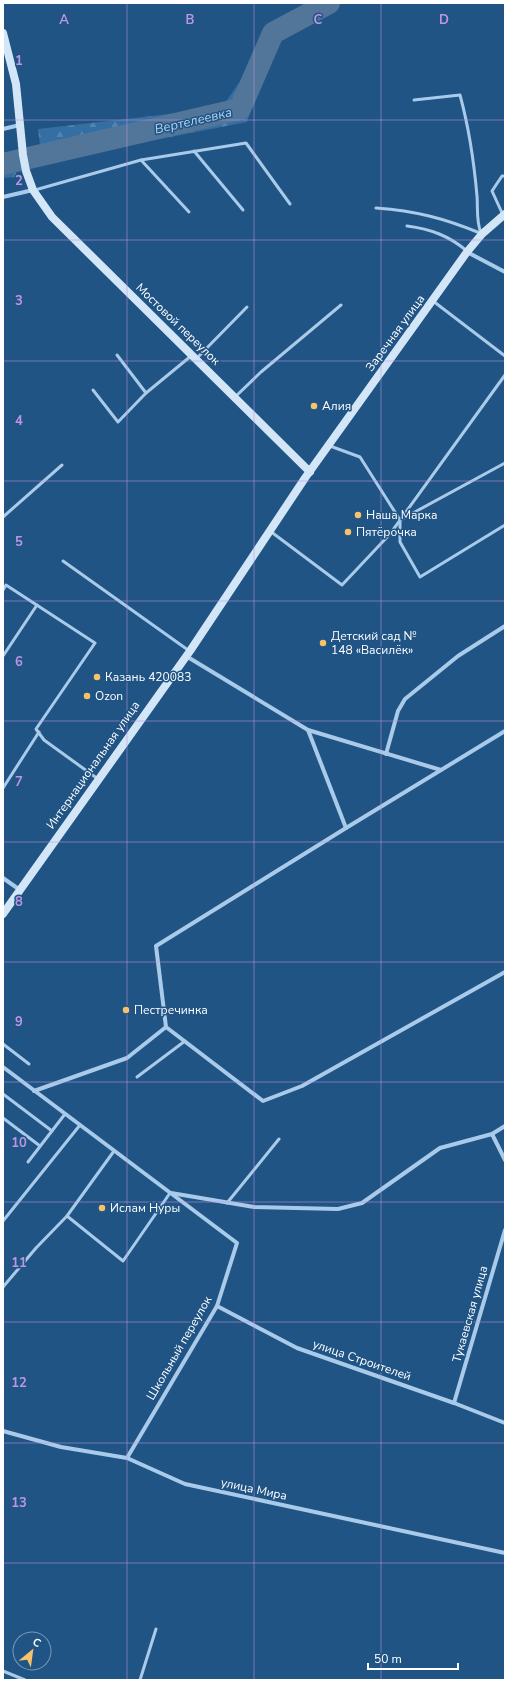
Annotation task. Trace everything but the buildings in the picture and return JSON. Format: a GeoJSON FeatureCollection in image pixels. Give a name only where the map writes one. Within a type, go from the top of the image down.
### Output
{"type":"FeatureCollection","features":[{"type":"Feature","properties":{"kind":"street","name":"Мостовой переулок"},"geometry":{"type":"LineString","coordinates":[[3,33],[16,84],[23,155],[33,190],[52,217],[310,472]]}},
{"type":"Feature","properties":{"kind":"street"},"geometry":{"type":"LineString","coordinates":[[3,129],[20,125]]}},
{"type":"Feature","properties":{"kind":"street"},"geometry":{"type":"LineString","coordinates":[[3,197],[33,190]]}},
{"type":"Feature","properties":{"kind":"street","name":"Заречная улица"},"geometry":{"type":"LineString","coordinates":[[310,472],[467,252],[482,234],[504,214]]}},
{"type":"Feature","properties":{"kind":"street"},"geometry":{"type":"LineString","coordinates":[[467,252],[505,272]]}},
{"type":"Feature","properties":{"kind":"street","name":"Интернациональная улица"},"geometry":{"type":"LineString","coordinates":[[3,914],[188,654],[269,530],[310,472]]}},
{"type":"Feature","properties":{"kind":"street"},"geometry":{"type":"LineString","coordinates":[[386,754],[398,710],[405,699],[458,656],[505,626]]}},
{"type":"Feature","properties":{"kind":"street"},"geometry":{"type":"LineString","coordinates":[[188,654],[308,730],[441,770]]}},
{"type":"Feature","properties":{"kind":"street"},"geometry":{"type":"LineString","coordinates":[[308,730],[346,828]]}},
{"type":"Feature","properties":{"kind":"street"},"geometry":{"type":"LineString","coordinates":[[505,731],[156,946],[166,1027],[263,1101],[302,1086],[505,972]]}},
{"type":"Feature","properties":{"kind":"street"},"geometry":{"type":"LineString","coordinates":[[3,878],[20,890]]}},
{"type":"Feature","properties":{"kind":"street"},"geometry":{"type":"LineString","coordinates":[[34,1091],[127,1058],[166,1027]]}},
{"type":"Feature","properties":{"kind":"street"},"geometry":{"type":"LineString","coordinates":[[3,1067],[170,1193],[254,1208],[338,1209],[362,1203],[440,1148],[492,1134],[505,1126]]}},
{"type":"Feature","properties":{"kind":"street"},"geometry":{"type":"LineString","coordinates":[[492,1134],[505,1160]]}},
{"type":"Feature","properties":{"kind":"street","name":"Школьный переулок"},"geometry":{"type":"LineString","coordinates":[[127,1458],[217,1306],[236,1243],[170,1193]]}},
{"type":"Feature","properties":{"kind":"street","name":"Тукаевская улица"},"geometry":{"type":"LineString","coordinates":[[454,1403],[505,1230]]}},
{"type":"Feature","properties":{"kind":"street","name":"улица Строителей"},"geometry":{"type":"LineString","coordinates":[[217,1306],[297,1348],[454,1403],[505,1423]]}},
{"type":"Feature","properties":{"kind":"street","name":"улица Мира"},"geometry":{"type":"LineString","coordinates":[[3,1431],[61,1447],[127,1458],[185,1484],[505,1553]]}},
{"type":"Feature","properties":{"kind":"lane"},"geometry":{"type":"LineString","coordinates":[[414,100],[460,95],[467,121],[477,197],[478,225],[482,234]]}},
{"type":"Feature","properties":{"kind":"lane"},"geometry":{"type":"LineString","coordinates":[[33,190],[141,160],[246,143],[290,204]]}},
{"type":"Feature","properties":{"kind":"lane"},"geometry":{"type":"LineString","coordinates":[[194,151],[243,210]]}},
{"type":"Feature","properties":{"kind":"lane"},"geometry":{"type":"LineString","coordinates":[[141,160],[189,212]]}},
{"type":"Feature","properties":{"kind":"lane"},"geometry":{"type":"LineString","coordinates":[[504,214],[492,191],[502,176],[505,176]]}},
{"type":"Feature","properties":{"kind":"lane"},"geometry":{"type":"LineString","coordinates":[[376,208],[406,210],[446,219],[482,234]]}},
{"type":"Feature","properties":{"kind":"lane"},"geometry":{"type":"LineString","coordinates":[[407,226],[427,228],[453,240],[467,252]]}},
{"type":"Feature","properties":{"kind":"lane"},"geometry":{"type":"LineString","coordinates":[[433,301],[505,356]]}},
{"type":"Feature","properties":{"kind":"lane"},"geometry":{"type":"LineString","coordinates":[[235,397],[261,372],[341,305]]}},
{"type":"Feature","properties":{"kind":"lane"},"geometry":{"type":"LineString","coordinates":[[93,390],[118,422],[146,393],[194,357],[247,307]]}},
{"type":"Feature","properties":{"kind":"lane"},"geometry":{"type":"LineString","coordinates":[[118,355],[146,393]]}},
{"type":"Feature","properties":{"kind":"lane"},"geometry":{"type":"LineString","coordinates":[[269,530],[342,585],[390,534],[505,374]]}},
{"type":"Feature","properties":{"kind":"lane"},"geometry":{"type":"LineString","coordinates":[[328,446],[360,457],[400,520],[400,542],[420,577],[505,525]]}},
{"type":"Feature","properties":{"kind":"lane"},"geometry":{"type":"LineString","coordinates":[[400,520],[505,464]]}},
{"type":"Feature","properties":{"kind":"lane"},"geometry":{"type":"LineString","coordinates":[[3,517],[62,465]]}},
{"type":"Feature","properties":{"kind":"lane"},"geometry":{"type":"LineString","coordinates":[[63,561],[188,654]]}},
{"type":"Feature","properties":{"kind":"lane"},"geometry":{"type":"LineString","coordinates":[[3,590],[6,585],[95,643],[36,728],[44,740],[98,779]]}},
{"type":"Feature","properties":{"kind":"lane"},"geometry":{"type":"LineString","coordinates":[[3,656],[37,605]]}},
{"type":"Feature","properties":{"kind":"lane"},"geometry":{"type":"LineString","coordinates":[[3,788],[39,732]]}},
{"type":"Feature","properties":{"kind":"lane"},"geometry":{"type":"LineString","coordinates":[[137,1077],[185,1041]]}},
{"type":"Feature","properties":{"kind":"lane"},"geometry":{"type":"LineString","coordinates":[[3,1044],[29,1064]]}},
{"type":"Feature","properties":{"kind":"lane"},"geometry":{"type":"LineString","coordinates":[[3,1094],[52,1131]]}},
{"type":"Feature","properties":{"kind":"lane"},"geometry":{"type":"LineString","coordinates":[[28,1162],[65,1114]]}},
{"type":"Feature","properties":{"kind":"lane"},"geometry":{"type":"LineString","coordinates":[[3,1118],[40,1146]]}},
{"type":"Feature","properties":{"kind":"lane"},"geometry":{"type":"LineString","coordinates":[[3,1221],[80,1126]]}},
{"type":"Feature","properties":{"kind":"lane"},"geometry":{"type":"LineString","coordinates":[[226,1203],[279,1139]]}},
{"type":"Feature","properties":{"kind":"lane"},"geometry":{"type":"LineString","coordinates":[[3,1287],[36,1248],[67,1216],[114,1151]]}},
{"type":"Feature","properties":{"kind":"lane"},"geometry":{"type":"LineString","coordinates":[[67,1216],[123,1260],[170,1193]]}},
{"type":"Feature","properties":{"kind":"lane"},"geometry":{"type":"LineString","coordinates":[[140,1680],[156,1629]]}},
{"type":"Feature","properties":{"kind":"lane"},"geometry":{"type":"LineString","coordinates":[[3,1671],[25,1680]]}},
{"type":"Feature","properties":{"kind":"green space"},"geometry":{"type":"Polygon","coordinates":[[[273,33],[247,122],[42,162],[38,129],[196,111],[225,103],[273,33]]]}},
{"type":"Feature","properties":{"kind":"green space"},"geometry":{"type":"Polygon","coordinates":[[[3,152],[10,153],[17,177],[3,178],[3,152]]]}},
{"type":"Feature","properties":{"kind":"waterway","name":"Вертелеевка"},"geometry":{"type":"LineString","coordinates":[[3,164],[240,109],[273,33],[329,3]]}},
{"type":"Feature","properties":{"kind":"place","name":"Алия"},"geometry":{"type":"Point","coordinates":[314,406]}},
{"type":"Feature","properties":{"kind":"place","name":"Наша Марка"},"geometry":{"type":"Point","coordinates":[358,515]}},
{"type":"Feature","properties":{"kind":"place","name":"Пятёрочка"},"geometry":{"type":"Point","coordinates":[348,532]}},
{"type":"Feature","properties":{"kind":"place","name":"Детский сад № 148 «Василёк»"},"geometry":{"type":"Point","coordinates":[323,643]}},
{"type":"Feature","properties":{"kind":"place","name":"Казань 420083"},"geometry":{"type":"Point","coordinates":[97,677]}},
{"type":"Feature","properties":{"kind":"place","name":"Ozon"},"geometry":{"type":"Point","coordinates":[87,696]}},
{"type":"Feature","properties":{"kind":"place","name":"Пестречинка"},"geometry":{"type":"Point","coordinates":[126,1010]}},
{"type":"Feature","properties":{"kind":"place","name":"Ислам Нуры"},"geometry":{"type":"Point","coordinates":[102,1208]}}]}
